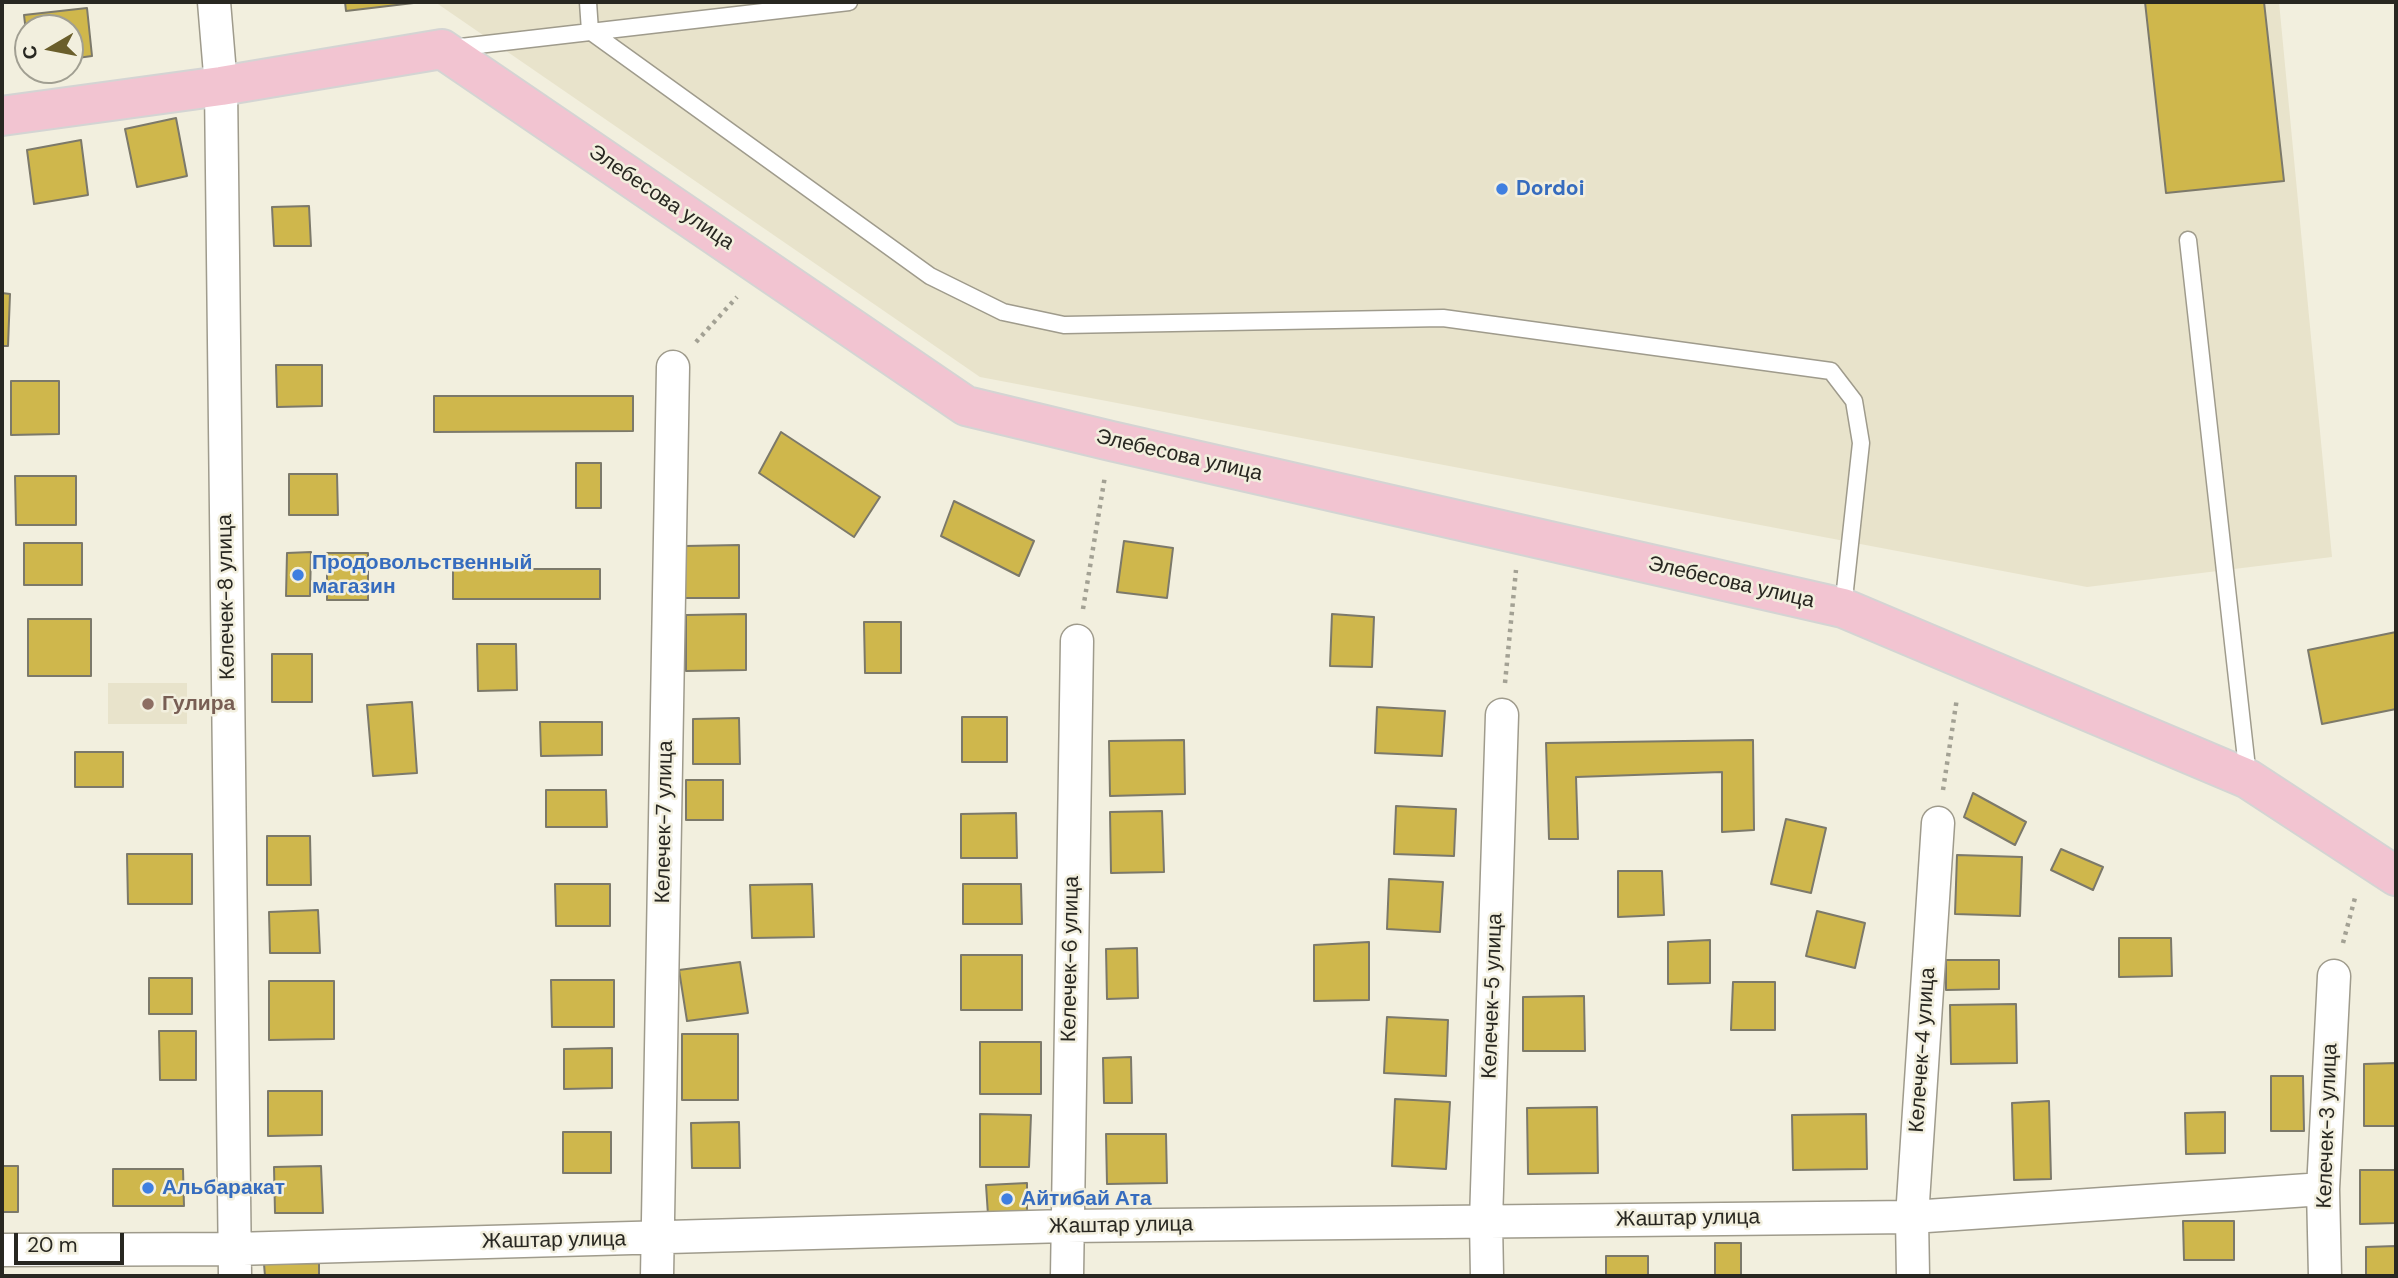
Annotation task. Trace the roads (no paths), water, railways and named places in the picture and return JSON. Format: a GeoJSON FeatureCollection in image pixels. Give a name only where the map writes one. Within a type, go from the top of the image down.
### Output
{"type":"FeatureCollection","features":[{"type":"Feature","properties":{"kind":"main road"},"geometry":{"type":"LineString","coordinates":[[2,116],[221,86],[442,49]]}},
{"type":"Feature","properties":{"kind":"main road","name":"Элебесова улица"},"geometry":{"type":"LineString","coordinates":[[442,49],[966,406],[1843,608],[2248,779],[2381,866]]}},
{"type":"Feature","properties":{"kind":"street","name":"Келечек-8 улица"},"geometry":{"type":"LineString","coordinates":[[214,2],[221,86],[234,1263]]}},
{"type":"Feature","properties":{"kind":"street","name":"Келечек-7 улица"},"geometry":{"type":"LineString","coordinates":[[657,1276],[673,368]]}},
{"type":"Feature","properties":{"kind":"street","name":"Келечек-6 улица"},"geometry":{"type":"LineString","coordinates":[[1067,1276],[1077,641]]}},
{"type":"Feature","properties":{"kind":"street","name":"Келечек-5 улица"},"geometry":{"type":"LineString","coordinates":[[1487,1276],[1486,1221],[1502,715]]}},
{"type":"Feature","properties":{"kind":"street","name":"Келечек-4 улица"},"geometry":{"type":"LineString","coordinates":[[1913,1276],[1912,1217],[1938,823]]}},
{"type":"Feature","properties":{"kind":"street","name":"Келечек-3 улица"},"geometry":{"type":"LineString","coordinates":[[2325,1276],[2323,1189],[2334,976]]}},
{"type":"Feature","properties":{"kind":"street","name":"Жаштар улица"},"geometry":{"type":"LineString","coordinates":[[2,1250],[234,1263],[657,1239],[1066,1226],[1912,1217],[2323,1189]]}},
{"type":"Feature","properties":{"kind":"lane"},"geometry":{"type":"LineString","coordinates":[[588,2],[590,31]]}},
{"type":"Feature","properties":{"kind":"lane"},"geometry":{"type":"LineString","coordinates":[[442,49],[849,2]]}},
{"type":"Feature","properties":{"kind":"lane"},"geometry":{"type":"LineString","coordinates":[[590,31],[930,276],[1003,312],[1064,325],[1443,318],[1831,371],[1854,401],[1861,443],[1843,608]]}},
{"type":"Feature","properties":{"kind":"lane"},"geometry":{"type":"LineString","coordinates":[[2188,240],[2248,779]]}},
{"type":"Feature","properties":{"kind":"place","name":"Dordoi"},"geometry":{"type":"Point","coordinates":[1502,189]}},
{"type":"Feature","properties":{"kind":"place","name":"Продовольственный магазин"},"geometry":{"type":"Point","coordinates":[298,575]}},
{"type":"Feature","properties":{"kind":"place","name":"Гулира"},"geometry":{"type":"Point","coordinates":[148,704]}},
{"type":"Feature","properties":{"kind":"place","name":"Альбаракат"},"geometry":{"type":"Point","coordinates":[148,1188]}},
{"type":"Feature","properties":{"kind":"place","name":"Айтибай Ата"},"geometry":{"type":"Point","coordinates":[1007,1199]}}]}
